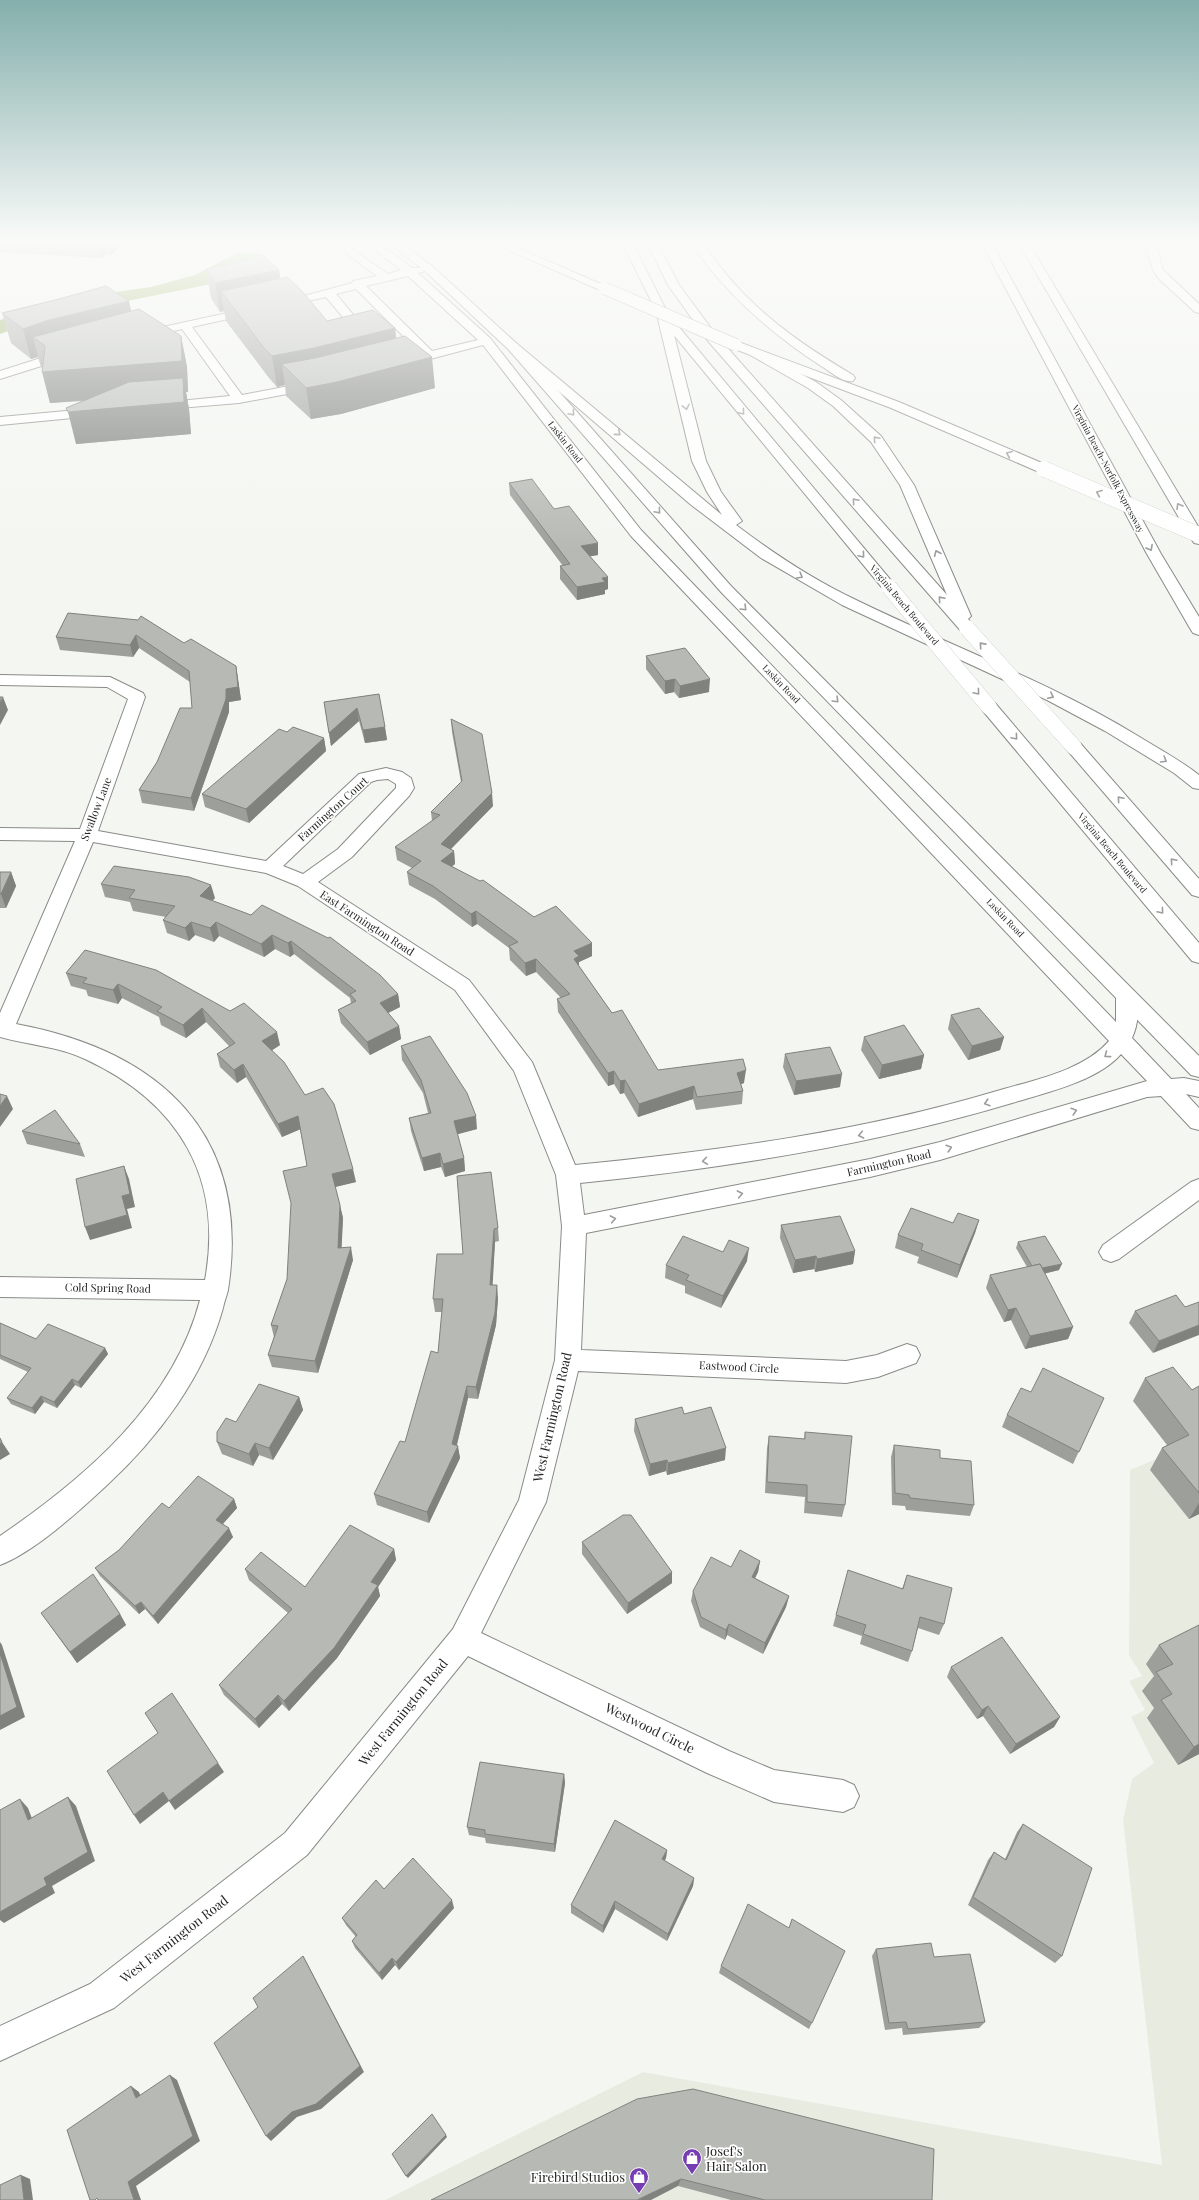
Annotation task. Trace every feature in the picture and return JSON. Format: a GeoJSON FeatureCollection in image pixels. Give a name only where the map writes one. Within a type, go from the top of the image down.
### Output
{"type":"FeatureCollection","features":[{"type":"Feature","properties":{"kind":"main road"},"geometry":{"type":"LineString","coordinates":[[199,345],[240,399]]}},
{"type":"Feature","properties":{"kind":"main road"},"geometry":{"type":"LineString","coordinates":[[419,345],[429,355]]}},
{"type":"Feature","properties":{"kind":"main road"},"geometry":{"type":"LineString","coordinates":[[385,367],[471,345]]}},
{"type":"Feature","properties":{"kind":"main road","name":"Laskin Road"},"geometry":{"type":"LineString","coordinates":[[489,345],[636,533],[1199,1122]]}},
{"type":"Feature","properties":{"kind":"main road"},"geometry":{"type":"LineString","coordinates":[[670,345],[696,452],[706,480],[728,514],[766,556]]}},
{"type":"Feature","properties":{"kind":"main road","name":"Virginia Beach Boulevard"},"geometry":{"type":"LineString","coordinates":[[688,345],[1199,956]]}},
{"type":"Feature","properties":{"kind":"main road"},"geometry":{"type":"LineString","coordinates":[[718,345],[967,628],[1074,747],[1199,891]]}},
{"type":"Feature","properties":{"kind":"main road"},"geometry":{"type":"LineString","coordinates":[[736,345],[812,385],[837,403],[876,439],[907,485],[958,602],[967,628]]}},
{"type":"Feature","properties":{"kind":"main road"},"geometry":{"type":"LineString","coordinates":[[736,345],[895,405],[1199,535]]}},
{"type":"Feature","properties":{"kind":"main road"},"geometry":{"type":"LineString","coordinates":[[801,345],[821,360],[895,405]]}},
{"type":"Feature","properties":{"kind":"main road","name":"Virginia Beach-Norfolk Expressway"},"geometry":{"type":"LineString","coordinates":[[1041,345],[1154,554],[1199,630]]}},
{"type":"Feature","properties":{"kind":"main road"},"geometry":{"type":"LineString","coordinates":[[1084,345],[1199,540]]}},
{"type":"Feature","properties":{"kind":"main road"},"geometry":{"type":"LineString","coordinates":[[512,346],[695,501],[766,556],[847,602],[1053,696],[1123,735],[1180,770],[1199,784]]}},
{"type":"Feature","properties":{"kind":"main road"},"geometry":{"type":"LineString","coordinates":[[512,346],[726,589],[1199,1070]]}},
{"type":"Feature","properties":{"kind":"main road"},"geometry":{"type":"LineString","coordinates":[[0,375],[84,350]]}},
{"type":"Feature","properties":{"kind":"main road"},"geometry":{"type":"LineString","coordinates":[[147,408],[240,399],[327,382]]}},
{"type":"Feature","properties":{"kind":"main road"},"geometry":{"type":"LineString","coordinates":[[0,421],[108,411]]}},
{"type":"Feature","properties":{"kind":"main road","name":"Swallow Lane"},"geometry":{"type":"LineString","coordinates":[[0,680],[110,682],[137,697],[86,835],[1,1029]]}},
{"type":"Feature","properties":{"kind":"main road","name":"Farmington Court"},"geometry":{"type":"LineString","coordinates":[[270,868],[365,778],[386,773],[398,776],[405,782],[403,792],[345,853],[305,882]]}},
{"type":"Feature","properties":{"kind":"main road","name":"East Farmington Road"},"geometry":{"type":"LineString","coordinates":[[0,834],[86,835],[270,868],[305,882],[462,985],[524,1068],[568,1175],[574,1226]]}},
{"type":"Feature","properties":{"kind":"main road"},"geometry":{"type":"LineString","coordinates":[[568,1175],[672,1166],[774,1152],[887,1130],[970,1109],[1047,1084],[1109,1054],[1122,1040],[1128,1012],[1126,996]]}},
{"type":"Feature","properties":{"kind":"main road"},"geometry":{"type":"LineString","coordinates":[[0,1552],[42,1524],[100,1475],[134,1439],[163,1403],[191,1356],[204,1329],[216,1290],[222,1246],[219,1200],[212,1172],[198,1141],[186,1124],[163,1098],[134,1075],[102,1057],[66,1043],[1,1029]]}},
{"type":"Feature","properties":{"kind":"main road","name":"Farmington Road"},"geometry":{"type":"LineString","coordinates":[[574,1226],[870,1168],[940,1151],[1147,1089],[1184,1086],[1199,1089]]}},
{"type":"Feature","properties":{"kind":"main road"},"geometry":{"type":"LineString","coordinates":[[1111,1252],[1199,1188]]}},
{"type":"Feature","properties":{"kind":"main road","name":"West Farmington Road"},"geometry":{"type":"LineString","coordinates":[[0,2044],[102,1996],[296,1844],[463,1639],[532,1502],[568,1360],[574,1226]]}},
{"type":"Feature","properties":{"kind":"main road","name":"Cold Spring Road"},"geometry":{"type":"LineString","coordinates":[[0,1287],[216,1290]]}},
{"type":"Feature","properties":{"kind":"main road","name":"Eastwood Circle"},"geometry":{"type":"LineString","coordinates":[[568,1360],[846,1372],[878,1366],[907,1355]]}},
{"type":"Feature","properties":{"kind":"main road","name":"Westwood Circle"},"geometry":{"type":"LineString","coordinates":[[463,1639],[718,1762],[774,1786],[843,1796]]}},
{"type":"Feature","properties":{"kind":"shaded area"},"geometry":{"type":"Polygon","coordinates":[[[1199,1441],[1199,2200],[385,2200],[643,2072],[1162,2165],[1123,1820],[1132,1779],[1154,1763],[1131,1717],[1145,1710],[1129,1681],[1142,1676],[1129,1655],[1130,1470],[1199,1441]]]}},
{"type":"Feature","properties":{"kind":"building"},"geometry":{"type":"Polygon","coordinates":[[[43,345],[181,345],[182,361],[42,372],[45,346],[43,345]]]}},
{"type":"Feature","properties":{"kind":"building"},"geometry":{"type":"Polygon","coordinates":[[[261,345],[327,345],[272,356],[261,345]]]}},
{"type":"Feature","properties":{"kind":"building"},"geometry":{"type":"Polygon","coordinates":[[[370,345],[416,345],[432,357],[337,382],[306,388],[282,364],[315,358],[370,345]]]}},
{"type":"Feature","properties":{"kind":"building"},"geometry":{"type":"Polygon","coordinates":[[[183,378],[184,402],[68,412],[66,408],[129,382],[183,378]]]}},
{"type":"Feature","properties":{"kind":"building"},"geometry":{"type":"Polygon","coordinates":[[[532,479],[554,509],[569,506],[598,543],[581,546],[608,577],[602,578],[605,582],[577,587],[560,566],[570,564],[509,483],[532,479]]]}},
{"type":"Feature","properties":{"kind":"building"},"geometry":{"type":"Polygon","coordinates":[[[68,613],[138,620],[141,616],[184,643],[191,639],[236,666],[238,687],[226,689],[226,699],[191,798],[139,790],[157,762],[180,708],[192,708],[189,671],[136,635],[130,645],[56,637],[68,613]]]}},
{"type":"Feature","properties":{"kind":"building"},"geometry":{"type":"Polygon","coordinates":[[[685,648],[710,679],[680,686],[675,679],[665,681],[646,656],[685,648]]]}},
{"type":"Feature","properties":{"kind":"building"},"geometry":{"type":"Polygon","coordinates":[[[379,694],[385,727],[363,730],[357,708],[329,733],[324,702],[379,694]]]}},
{"type":"Feature","properties":{"kind":"building"},"geometry":{"type":"Polygon","coordinates":[[[451,719],[482,734],[492,793],[441,844],[454,851],[441,861],[480,881],[483,880],[534,917],[556,906],[592,943],[574,951],[579,956],[574,959],[612,1013],[622,1010],[658,1070],[743,1059],[746,1070],[737,1073],[743,1091],[697,1097],[694,1086],[639,1104],[625,1080],[620,1081],[614,1071],[608,1073],[557,999],[570,994],[536,959],[525,963],[509,946],[518,942],[476,911],[471,914],[433,886],[407,872],[421,861],[395,847],[440,815],[431,812],[462,781],[451,719]]]}},
{"type":"Feature","properties":{"kind":"building"},"geometry":{"type":"Polygon","coordinates":[[[293,727],[324,738],[246,809],[202,794],[279,729],[287,732],[293,727]]]}},
{"type":"Feature","properties":{"kind":"building"},"geometry":{"type":"Polygon","coordinates":[[[114,866],[189,877],[211,885],[200,896],[251,915],[262,905],[328,938],[330,937],[380,975],[398,994],[380,1003],[399,1026],[367,1042],[338,1010],[356,1001],[350,994],[356,991],[291,941],[288,943],[272,935],[261,944],[216,922],[210,928],[191,922],[185,928],[163,920],[175,906],[129,898],[135,890],[101,884],[114,866]]]}},
{"type":"Feature","properties":{"kind":"building"},"geometry":{"type":"Polygon","coordinates":[[[0,872],[11,872],[1,894],[0,894],[0,872]]]}},
{"type":"Feature","properties":{"kind":"building"},"geometry":{"type":"Polygon","coordinates":[[[85,950],[156,970],[230,1011],[244,1003],[277,1032],[262,1041],[284,1062],[305,1095],[323,1088],[334,1104],[353,1169],[332,1174],[340,1205],[338,1248],[351,1247],[315,1361],[268,1355],[278,1326],[271,1325],[287,1279],[291,1203],[283,1171],[307,1166],[298,1116],[278,1124],[243,1064],[234,1070],[217,1054],[235,1043],[202,1008],[183,1025],[157,1011],[162,1007],[118,984],[113,990],[83,983],[87,978],[66,973],[85,950]]]}},
{"type":"Feature","properties":{"kind":"building"},"geometry":{"type":"Polygon","coordinates":[[[979,1008],[1004,1037],[972,1046],[951,1015],[979,1008]]]}},
{"type":"Feature","properties":{"kind":"building"},"geometry":{"type":"Polygon","coordinates":[[[904,1025],[924,1055],[882,1065],[864,1037],[904,1025]]]}},
{"type":"Feature","properties":{"kind":"building"},"geometry":{"type":"Polygon","coordinates":[[[430,1036],[467,1093],[476,1116],[454,1121],[464,1158],[443,1164],[440,1153],[422,1158],[409,1118],[431,1113],[421,1080],[401,1046],[430,1036]]]}},
{"type":"Feature","properties":{"kind":"building"},"geometry":{"type":"Polygon","coordinates":[[[830,1047],[842,1074],[796,1081],[785,1054],[830,1047]]]}},
{"type":"Feature","properties":{"kind":"building"},"geometry":{"type":"Polygon","coordinates":[[[0,1094],[7,1096],[0,1106],[0,1094]]]}},
{"type":"Feature","properties":{"kind":"building"},"geometry":{"type":"Polygon","coordinates":[[[55,1110],[80,1144],[22,1131],[55,1110]]]}},
{"type":"Feature","properties":{"kind":"building"},"geometry":{"type":"Polygon","coordinates":[[[124,1166],[130,1194],[122,1196],[127,1215],[85,1227],[76,1179],[124,1166]]]}},
{"type":"Feature","properties":{"kind":"building"},"geometry":{"type":"Polygon","coordinates":[[[491,1172],[498,1228],[494,1229],[490,1285],[497,1285],[495,1313],[476,1387],[467,1386],[452,1444],[458,1446],[427,1512],[374,1494],[400,1441],[405,1442],[431,1351],[438,1353],[443,1299],[433,1299],[437,1254],[463,1254],[457,1176],[491,1172]]]}},
{"type":"Feature","properties":{"kind":"building"},"geometry":{"type":"Polygon","coordinates":[[[911,1208],[953,1223],[958,1213],[979,1220],[960,1265],[921,1250],[923,1244],[898,1235],[911,1208]]]}},
{"type":"Feature","properties":{"kind":"building"},"geometry":{"type":"Polygon","coordinates":[[[840,1216],[855,1251],[817,1259],[816,1256],[795,1260],[781,1225],[840,1216]]]}},
{"type":"Feature","properties":{"kind":"building"},"geometry":{"type":"Polygon","coordinates":[[[683,1236],[723,1252],[729,1240],[749,1248],[723,1296],[686,1280],[689,1275],[666,1265],[683,1236]]]}},
{"type":"Feature","properties":{"kind":"building"},"geometry":{"type":"Polygon","coordinates":[[[1045,1236],[1062,1264],[1042,1268],[1040,1264],[1032,1266],[1018,1242],[1045,1236]]]}},
{"type":"Feature","properties":{"kind":"building"},"geometry":{"type":"Polygon","coordinates":[[[1040,1264],[1073,1327],[1030,1336],[1016,1308],[1008,1310],[990,1275],[1040,1264]]]}},
{"type":"Feature","properties":{"kind":"building"},"geometry":{"type":"Polygon","coordinates":[[[1176,1295],[1185,1307],[1199,1302],[1199,1325],[1159,1341],[1135,1311],[1176,1295]]]}},
{"type":"Feature","properties":{"kind":"building"},"geometry":{"type":"Polygon","coordinates":[[[0,1323],[36,1339],[48,1324],[105,1348],[78,1382],[72,1379],[54,1402],[41,1396],[32,1408],[7,1398],[31,1368],[0,1355],[0,1323]]]}},
{"type":"Feature","properties":{"kind":"building"},"geometry":{"type":"Polygon","coordinates":[[[1173,1367],[1192,1390],[1199,1386],[1199,1493],[1162,1448],[1189,1435],[1145,1378],[1173,1367]]]}},
{"type":"Feature","properties":{"kind":"building"},"geometry":{"type":"Polygon","coordinates":[[[1043,1368],[1104,1398],[1079,1452],[1007,1415],[1021,1388],[1031,1392],[1043,1368]]]}},
{"type":"Feature","properties":{"kind":"building"},"geometry":{"type":"Polygon","coordinates":[[[259,1384],[299,1397],[269,1448],[255,1443],[249,1454],[217,1442],[217,1432],[226,1418],[236,1422],[259,1384]]]}},
{"type":"Feature","properties":{"kind":"building"},"geometry":{"type":"Polygon","coordinates":[[[682,1407],[684,1414],[711,1407],[726,1448],[668,1463],[667,1460],[650,1464],[635,1419],[682,1407]]]}},
{"type":"Feature","properties":{"kind":"building"},"geometry":{"type":"Polygon","coordinates":[[[805,1432],[852,1436],[845,1505],[807,1502],[807,1485],[767,1482],[769,1436],[805,1439],[805,1432]]]}},
{"type":"Feature","properties":{"kind":"building"},"geometry":{"type":"Polygon","coordinates":[[[894,1445],[940,1450],[940,1458],[971,1461],[974,1505],[910,1498],[909,1495],[895,1493],[894,1445]]]}},
{"type":"Feature","properties":{"kind":"building"},"geometry":{"type":"Polygon","coordinates":[[[198,1476],[234,1499],[216,1520],[229,1528],[153,1616],[141,1602],[135,1606],[95,1568],[119,1550],[162,1503],[169,1508],[198,1476]]]}},
{"type":"Feature","properties":{"kind":"building"},"geometry":{"type":"Polygon","coordinates":[[[623,1515],[631,1515],[672,1572],[628,1603],[582,1542],[623,1515]]]}},
{"type":"Feature","properties":{"kind":"building"},"geometry":{"type":"Polygon","coordinates":[[[350,1525],[394,1549],[371,1582],[378,1585],[334,1648],[284,1701],[278,1695],[255,1719],[219,1685],[292,1609],[245,1569],[261,1552],[305,1587],[350,1525]]]}},
{"type":"Feature","properties":{"kind":"building"},"geometry":{"type":"Polygon","coordinates":[[[740,1550],[760,1561],[752,1577],[789,1596],[765,1643],[729,1624],[726,1630],[701,1617],[693,1591],[711,1557],[731,1567],[740,1550]]]}},
{"type":"Feature","properties":{"kind":"building"},"geometry":{"type":"Polygon","coordinates":[[[848,1570],[903,1589],[907,1575],[952,1588],[944,1624],[920,1617],[912,1651],[863,1634],[866,1625],[836,1615],[848,1570]]]}},
{"type":"Feature","properties":{"kind":"building"},"geometry":{"type":"Polygon","coordinates":[[[93,1574],[120,1614],[70,1652],[41,1613],[93,1574]]]}},
{"type":"Feature","properties":{"kind":"building"},"geometry":{"type":"Polygon","coordinates":[[[1199,1625],[1199,1744],[1194,1747],[1161,1700],[1172,1694],[1156,1672],[1173,1664],[1159,1645],[1199,1625]]]}},
{"type":"Feature","properties":{"kind":"building"},"geometry":{"type":"Polygon","coordinates":[[[1002,1637],[1060,1717],[1016,1744],[988,1706],[982,1710],[951,1667],[1002,1637]]]}},
{"type":"Feature","properties":{"kind":"building"},"geometry":{"type":"Polygon","coordinates":[[[0,1653],[17,1707],[0,1716],[0,1653]]]}},
{"type":"Feature","properties":{"kind":"building"},"geometry":{"type":"Polygon","coordinates":[[[172,1693],[218,1763],[169,1801],[163,1792],[134,1815],[107,1771],[158,1733],[145,1713],[172,1693]]]}},
{"type":"Feature","properties":{"kind":"building"},"geometry":{"type":"Polygon","coordinates":[[[480,1762],[564,1774],[554,1844],[485,1834],[485,1830],[467,1827],[480,1762]]]}},
{"type":"Feature","properties":{"kind":"building"},"geometry":{"type":"Polygon","coordinates":[[[68,1797],[88,1852],[44,1878],[47,1885],[0,1912],[0,1810],[20,1799],[28,1820],[68,1797]]]}},
{"type":"Feature","properties":{"kind":"building"},"geometry":{"type":"Polygon","coordinates":[[[615,1820],[667,1850],[662,1859],[694,1878],[668,1934],[615,1901],[603,1926],[571,1905],[615,1820]]]}},
{"type":"Feature","properties":{"kind":"building"},"geometry":{"type":"Polygon","coordinates":[[[1023,1824],[1092,1868],[1062,1956],[973,1897],[994,1852],[1006,1860],[1023,1824]]]}},
{"type":"Feature","properties":{"kind":"building"},"geometry":{"type":"Polygon","coordinates":[[[413,1858],[452,1900],[396,1962],[392,1958],[379,1973],[352,1941],[357,1935],[342,1918],[376,1880],[384,1889],[413,1858]]]}},
{"type":"Feature","properties":{"kind":"building"},"geometry":{"type":"Polygon","coordinates":[[[748,1904],[789,1928],[792,1919],[845,1951],[812,2023],[721,1966],[748,1904]]]}},
{"type":"Feature","properties":{"kind":"building"},"geometry":{"type":"Polygon","coordinates":[[[931,1943],[934,1957],[970,1954],[985,2022],[908,2029],[906,2022],[889,2023],[876,1949],[931,1943]]]}},
{"type":"Feature","properties":{"kind":"building"},"geometry":{"type":"Polygon","coordinates":[[[303,1956],[360,2066],[316,2104],[292,2112],[266,2136],[214,2043],[258,2007],[253,1998],[303,1956]]]}},
{"type":"Feature","properties":{"kind":"building"},"geometry":{"type":"Polygon","coordinates":[[[170,2075],[193,2136],[128,2182],[134,2200],[98,2200],[97,2198],[95,2200],[90,2200],[67,2130],[131,2086],[136,2098],[170,2075]]]}},
{"type":"Feature","properties":{"kind":"building"},"geometry":{"type":"Polygon","coordinates":[[[693,2089],[934,2149],[932,2200],[765,2200],[681,2179],[637,2200],[431,2200],[637,2099],[693,2089]]]}},
{"type":"Feature","properties":{"kind":"building"},"geometry":{"type":"Polygon","coordinates":[[[432,2114],[446,2135],[406,2176],[392,2154],[432,2114]]]}},
{"type":"Feature","properties":{"kind":"building"},"geometry":{"type":"Polygon","coordinates":[[[21,2175],[24,2200],[0,2200],[0,2185],[21,2175]]]}},
{"type":"Feature","properties":{"kind":"place","name":"Josef's Hair Salon"},"geometry":{"type":"Point","coordinates":[692,2175]}},
{"type":"Feature","properties":{"kind":"place","name":"Firebird Studios"},"geometry":{"type":"Point","coordinates":[639,2194]}}]}
